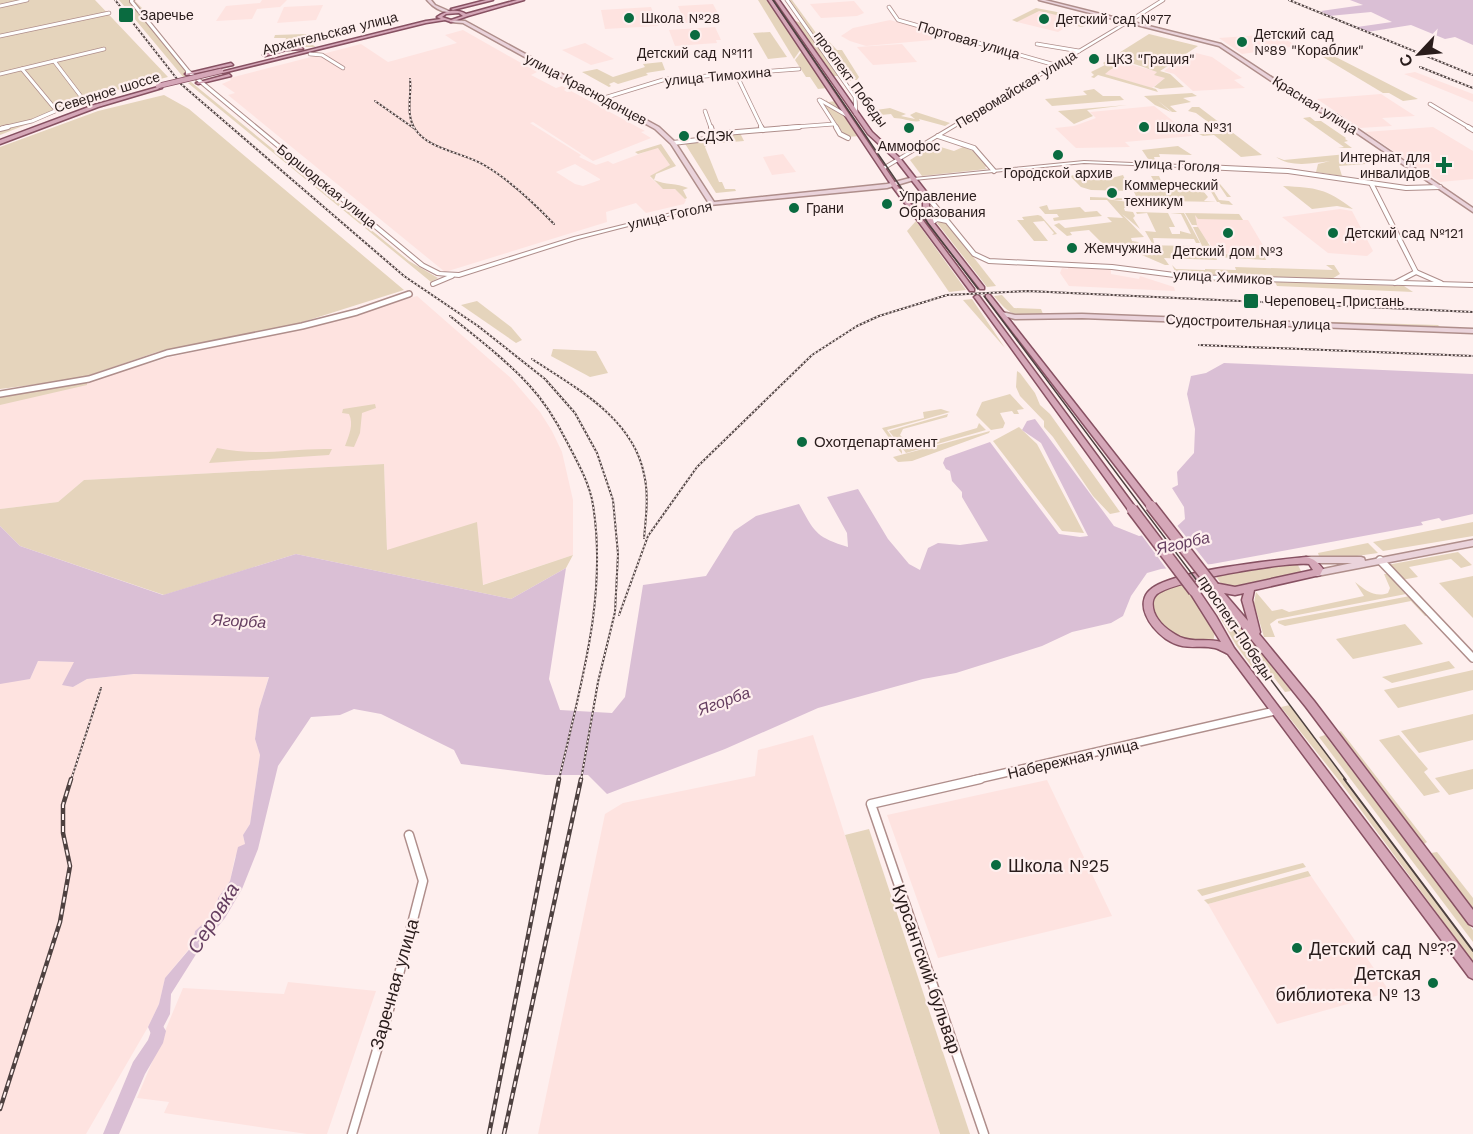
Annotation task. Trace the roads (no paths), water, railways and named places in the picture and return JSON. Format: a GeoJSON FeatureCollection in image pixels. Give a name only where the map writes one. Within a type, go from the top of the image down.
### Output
{"type":"FeatureCollection","features":[{"type":"Feature","properties":{"kind":"main road"},"geometry":{"type":"LineString","coordinates":[[429,0],[442,15],[451,21],[522,0]]}},
{"type":"Feature","properties":{"kind":"main road"},"geometry":{"type":"LineString","coordinates":[[442,15],[453,9],[491,0]]}},
{"type":"Feature","properties":{"kind":"main road","name":"проспект Победы"},"geometry":{"type":"LineString","coordinates":[[770,0],[893,183],[1194,591],[1222,634],[1230,651],[1473,974]]}},
{"type":"Feature","properties":{"kind":"main road","name":"проспект Победы"},"geometry":{"type":"LineString","coordinates":[[777,0],[873,137],[898,159],[926,195],[926,206],[932,223],[982,288]]}},
{"type":"Feature","properties":{"kind":"main road","name":"Красная улица"},"geometry":{"type":"LineString","coordinates":[[1041,0],[1215,43],[1229,49],[1315,108],[1335,117],[1473,210]]}},
{"type":"Feature","properties":{"kind":"main road"},"geometry":{"type":"LineString","coordinates":[[449,12],[465,18]]}},
{"type":"Feature","properties":{"kind":"main road","name":"Архангельская улица"},"geometry":{"type":"LineString","coordinates":[[222,72],[292,52],[319,48],[426,22],[442,15]]}},
{"type":"Feature","properties":{"kind":"main road","name":"улица Краснодонцев"},"geometry":{"type":"LineString","coordinates":[[465,18],[657,128],[673,143],[710,202]]}},
{"type":"Feature","properties":{"kind":"main road"},"geometry":{"type":"LineString","coordinates":[[202,84],[304,57],[319,48]]}},
{"type":"Feature","properties":{"kind":"main road"},"geometry":{"type":"LineString","coordinates":[[190,73],[292,52],[304,57]]}},
{"type":"Feature","properties":{"kind":"main road","name":"Северное шоссе"},"geometry":{"type":"LineString","coordinates":[[0,140],[96,106],[159,87],[222,72]]}},
{"type":"Feature","properties":{"kind":"main road","name":"улица Гоголя"},"geometry":{"type":"LineString","coordinates":[[710,202],[914,179]]}},
{"type":"Feature","properties":{"kind":"main road","name":"проспект Победы"},"geometry":{"type":"LineString","coordinates":[[988,296],[1214,587],[1330,730],[1473,920]]}},
{"type":"Feature","properties":{"kind":"main road","name":"Судостроительная улица"},"geometry":{"type":"LineString","coordinates":[[1002,314],[1024,317],[1082,316],[1473,331]]}},
{"type":"Feature","properties":{"kind":"main road"},"geometry":{"type":"LineString","coordinates":[[1014,328],[1016,321],[1024,317]]}},
{"type":"Feature","properties":{"kind":"main road"},"geometry":{"type":"LineString","coordinates":[[1214,587],[1230,592],[1473,543]]}},
{"type":"Feature","properties":{"kind":"main road"},"geometry":{"type":"LineString","coordinates":[[1306,560],[1316,566],[1317,573]]}},
{"type":"Feature","properties":{"kind":"main road"},"geometry":{"type":"LineString","coordinates":[[1230,651],[1215,644],[1189,644],[1163,631],[1155,624],[1148,608],[1149,599],[1154,591],[1163,585],[1201,576],[1290,561],[1380,560]]}},
{"type":"Feature","properties":{"kind":"main road"},"geometry":{"type":"LineString","coordinates":[[1290,561],[1303,567],[1305,573],[1301,577]]}},
{"type":"Feature","properties":{"kind":"main road"},"geometry":{"type":"LineString","coordinates":[[1250,588],[1247,600],[1257,639]]}},
{"type":"Feature","properties":{"kind":"main road"},"geometry":{"type":"LineString","coordinates":[[1215,644],[1222,634]]}},
{"type":"Feature","properties":{"kind":"street"},"geometry":{"type":"LineString","coordinates":[[0,6],[27,0]]}},
{"type":"Feature","properties":{"kind":"street","name":"Боршодская улица"},"geometry":{"type":"LineString","coordinates":[[132,0],[190,73],[202,84],[422,265],[439,274],[452,276]]}},
{"type":"Feature","properties":{"kind":"street"},"geometry":{"type":"LineString","coordinates":[[786,0],[855,98],[856,114]]}},
{"type":"Feature","properties":{"kind":"street","name":"Первомайская улица"},"geometry":{"type":"LineString","coordinates":[[883,168],[1163,0]]}},
{"type":"Feature","properties":{"kind":"street","name":"Портовая улица"},"geometry":{"type":"LineString","coordinates":[[889,8],[898,20],[1055,65]]}},
{"type":"Feature","properties":{"kind":"street"},"geometry":{"type":"LineString","coordinates":[[0,36],[109,13]]}},
{"type":"Feature","properties":{"kind":"street"},"geometry":{"type":"LineString","coordinates":[[790,19],[802,22]]}},
{"type":"Feature","properties":{"kind":"street"},"geometry":{"type":"LineString","coordinates":[[1037,44],[1079,51]]}},
{"type":"Feature","properties":{"kind":"street"},"geometry":{"type":"LineString","coordinates":[[0,74],[104,50]]}},
{"type":"Feature","properties":{"kind":"street"},"geometry":{"type":"LineString","coordinates":[[310,54],[322,55],[343,68]]}},
{"type":"Feature","properties":{"kind":"street"},"geometry":{"type":"LineString","coordinates":[[0,129],[32,120],[83,99],[54,61]]}},
{"type":"Feature","properties":{"kind":"street"},"geometry":{"type":"LineString","coordinates":[[22,69],[56,110]]}},
{"type":"Feature","properties":{"kind":"street","name":"улица Тимохина"},"geometry":{"type":"LineString","coordinates":[[604,98],[666,79],[799,69]]}},
{"type":"Feature","properties":{"kind":"street"},"geometry":{"type":"LineString","coordinates":[[736,74],[763,130]]}},
{"type":"Feature","properties":{"kind":"street"},"geometry":{"type":"LineString","coordinates":[[846,115],[819,100],[840,134],[848,138]]}},
{"type":"Feature","properties":{"kind":"street"},"geometry":{"type":"LineString","coordinates":[[1430,104],[1473,130]]}},
{"type":"Feature","properties":{"kind":"street"},"geometry":{"type":"LineString","coordinates":[[826,111],[837,110]]}},
{"type":"Feature","properties":{"kind":"street"},"geometry":{"type":"LineString","coordinates":[[673,143],[715,138],[705,111]]}},
{"type":"Feature","properties":{"kind":"street"},"geometry":{"type":"LineString","coordinates":[[713,134],[834,124]]}},
{"type":"Feature","properties":{"kind":"street"},"geometry":{"type":"LineString","coordinates":[[938,136],[974,148],[994,171]]}},
{"type":"Feature","properties":{"kind":"street","name":"улица Гоголя"},"geometry":{"type":"LineString","coordinates":[[914,179],[1084,162],[1288,171],[1416,189],[1440,187]]}},
{"type":"Feature","properties":{"kind":"street"},"geometry":{"type":"LineString","coordinates":[[1371,183],[1416,272],[1446,285]]}},
{"type":"Feature","properties":{"kind":"street"},"geometry":{"type":"LineString","coordinates":[[926,195],[948,221]]}},
{"type":"Feature","properties":{"kind":"street","name":"улица Гоголя"},"geometry":{"type":"LineString","coordinates":[[433,284],[576,238],[710,202]]}},
{"type":"Feature","properties":{"kind":"street"},"geometry":{"type":"LineString","coordinates":[[932,223],[937,219],[948,221]]}},
{"type":"Feature","properties":{"kind":"street","name":"улица Химиков"},"geometry":{"type":"LineString","coordinates":[[948,221],[974,254],[990,261],[1113,267],[1190,277],[1473,285]]}},
{"type":"Feature","properties":{"kind":"street"},"geometry":{"type":"LineString","coordinates":[[1395,284],[1405,276],[1416,272]]}},
{"type":"Feature","properties":{"kind":"street"},"geometry":{"type":"LineString","coordinates":[[0,394],[81,381],[167,353],[302,326],[357,312],[409,294]]}},
{"type":"Feature","properties":{"kind":"street"},"geometry":{"type":"LineString","coordinates":[[1380,560],[1473,658]]}},
{"type":"Feature","properties":{"kind":"street","name":"Набережная улица"},"geometry":{"type":"LineString","coordinates":[[871,804],[1275,711]]}},
{"type":"Feature","properties":{"kind":"street","name":"Курсантский бульвар"},"geometry":{"type":"LineString","coordinates":[[871,804],[984,1134]]}},
{"type":"Feature","properties":{"kind":"street","name":"Заречная улица"},"geometry":{"type":"LineString","coordinates":[[352,1134],[396,986],[423,881],[409,835]]}},
{"type":"Feature","properties":{"kind":"water"},"geometry":{"type":"Polygon","coordinates":[[[1350,0],[1473,0],[1473,45],[1455,37],[1445,39],[1411,25],[1367,32],[1357,27],[1392,22],[1371,12],[1329,16],[1321,11],[1363,5],[1350,0]]]}},
{"type":"Feature","properties":{"kind":"water","name":"Ягорба"},"geometry":{"type":"Polygon","coordinates":[[[1224,363],[1473,374],[1473,514],[1442,521],[1439,518],[1421,522],[1423,525],[1212,564],[1161,569],[1147,573],[1131,596],[1123,616],[1111,623],[1072,632],[1042,646],[956,673],[923,679],[818,708],[725,749],[607,794],[588,775],[546,775],[461,764],[454,750],[381,714],[354,709],[340,715],[311,717],[278,766],[258,849],[242,889],[225,918],[200,948],[171,994],[170,1014],[155,1043],[148,1027],[159,1004],[165,978],[193,945],[195,931],[216,912],[218,898],[230,881],[238,847],[245,844],[243,835],[250,824],[260,755],[255,739],[259,709],[269,677],[134,674],[87,679],[73,687],[62,685],[74,662],[38,661],[30,679],[0,684],[0,526],[20,546],[163,595],[296,554],[511,599],[566,568],[549,679],[560,710],[612,713],[625,697],[643,585],[706,576],[734,531],[756,516],[799,504],[818,533],[848,547],[847,533],[827,497],[858,489],[888,539],[909,564],[920,570],[928,548],[938,543],[960,545],[988,541],[962,497],[962,492],[952,481],[950,471],[943,463],[945,458],[990,442],[1059,534],[1088,536],[1041,443],[1022,430],[1027,421],[1035,419],[1114,526],[1139,536],[1174,529],[1185,519],[1184,507],[1172,488],[1178,485],[1177,472],[1194,453],[1195,429],[1187,394],[1191,376],[1206,373],[1224,363]]]}},
{"type":"Feature","properties":{"kind":"waterway","name":"Серовка"},"geometry":{"type":"LineString","coordinates":[[111,1134],[139,1068],[155,1043],[158,1031]]}},
{"type":"Feature","properties":{"kind":"tram line"},"geometry":{"type":"LineString","coordinates":[[773,0],[902,189],[978,289]]}},
{"type":"Feature","properties":{"kind":"tram line"},"geometry":{"type":"LineString","coordinates":[[984,296],[1346,780]]}},
{"type":"Feature","properties":{"kind":"tram line"},"geometry":{"type":"LineString","coordinates":[[1344,779],[1473,951]]}},
{"type":"Feature","properties":{"kind":"railway"},"geometry":{"type":"LineString","coordinates":[[115,0],[181,84],[404,276],[478,326],[545,379],[575,413],[597,453],[613,500],[618,554],[615,612],[598,682],[581,780]]}},
{"type":"Feature","properties":{"kind":"railway"},"geometry":{"type":"LineString","coordinates":[[1289,0],[1473,75]]}},
{"type":"Feature","properties":{"kind":"railway"},"geometry":{"type":"LineString","coordinates":[[1420,67],[1473,88]]}},
{"type":"Feature","properties":{"kind":"railway"},"geometry":{"type":"LineString","coordinates":[[410,79],[410,117],[415,129]]}},
{"type":"Feature","properties":{"kind":"railway"},"geometry":{"type":"LineString","coordinates":[[375,101],[415,129]]}},
{"type":"Feature","properties":{"kind":"railway"},"geometry":{"type":"LineString","coordinates":[[415,129],[429,142],[475,161],[503,177],[554,224]]}},
{"type":"Feature","properties":{"kind":"railway"},"geometry":{"type":"LineString","coordinates":[[619,615],[648,536],[697,467],[812,355],[857,326],[879,316],[947,295],[1028,291],[1473,312]]}},
{"type":"Feature","properties":{"kind":"railway"},"geometry":{"type":"LineString","coordinates":[[450,316],[510,366],[540,398],[575,457],[586,481],[593,505],[597,540],[594,609],[583,678],[559,780]]}},
{"type":"Feature","properties":{"kind":"railway"},"geometry":{"type":"LineString","coordinates":[[1199,345],[1473,356]]}},
{"type":"Feature","properties":{"kind":"railway"},"geometry":{"type":"LineString","coordinates":[[532,359],[584,393],[600,406],[628,436],[638,454],[646,482],[647,506],[644,538]]}},
{"type":"Feature","properties":{"kind":"railway"},"geometry":{"type":"LineString","coordinates":[[71,780],[101,688]]}},
{"type":"Feature","properties":{"kind":"railway"},"geometry":{"type":"LineString","coordinates":[[0,1109],[60,922],[70,866],[63,833],[63,805],[71,779]]}},
{"type":"Feature","properties":{"kind":"railway"},"geometry":{"type":"LineString","coordinates":[[489,1134],[559,779]]}},
{"type":"Feature","properties":{"kind":"railway"},"geometry":{"type":"LineString","coordinates":[[504,1134],[581,779]]}},
{"type":"Feature","properties":{"kind":"place","name":"Заречье"},"geometry":{"type":"Point","coordinates":[126,15]}},
{"type":"Feature","properties":{"kind":"place","name":"Школа №28"},"geometry":{"type":"Point","coordinates":[629,18]}},
{"type":"Feature","properties":{"kind":"place","name":"Детский сад №77"},"geometry":{"type":"Point","coordinates":[1044,19]}},
{"type":"Feature","properties":{"kind":"place","name":"Детский сад №111"},"geometry":{"type":"Point","coordinates":[695,35]}},
{"type":"Feature","properties":{"kind":"place","name":"Детский сад №89 \"Кораблик\""},"geometry":{"type":"Point","coordinates":[1242,42]}},
{"type":"Feature","properties":{"kind":"place","name":"ЦКЗ \"Грация\""},"geometry":{"type":"Point","coordinates":[1094,59]}},
{"type":"Feature","properties":{"kind":"place","name":"Школа №31"},"geometry":{"type":"Point","coordinates":[1144,127]}},
{"type":"Feature","properties":{"kind":"place","name":"Аммофос"},"geometry":{"type":"Point","coordinates":[909,128]}},
{"type":"Feature","properties":{"kind":"place","name":"СДЭК"},"geometry":{"type":"Point","coordinates":[684,136]}},
{"type":"Feature","properties":{"kind":"place","name":"Городской архив"},"geometry":{"type":"Point","coordinates":[1058,155]}},
{"type":"Feature","properties":{"kind":"place","name":"Интернат для инвалидов"},"geometry":{"type":"Point","coordinates":[1444,165]}},
{"type":"Feature","properties":{"kind":"place","name":"Коммерческий техникум"},"geometry":{"type":"Point","coordinates":[1112,193]}},
{"type":"Feature","properties":{"kind":"place","name":"Управление Образования"},"geometry":{"type":"Point","coordinates":[887,204]}},
{"type":"Feature","properties":{"kind":"place","name":"Грани"},"geometry":{"type":"Point","coordinates":[794,208]}},
{"type":"Feature","properties":{"kind":"place","name":"Детский дом №3"},"geometry":{"type":"Point","coordinates":[1228,233]}},
{"type":"Feature","properties":{"kind":"place","name":"Детский сад №121"},"geometry":{"type":"Point","coordinates":[1333,233]}},
{"type":"Feature","properties":{"kind":"place","name":"Жемчужина"},"geometry":{"type":"Point","coordinates":[1072,248]}},
{"type":"Feature","properties":{"kind":"place","name":"Череповец-Пристань"},"geometry":{"type":"Point","coordinates":[1251,301]}},
{"type":"Feature","properties":{"kind":"place","name":"Охотдепартамент"},"geometry":{"type":"Point","coordinates":[802,442]}},
{"type":"Feature","properties":{"kind":"place","name":"Школа №25"},"geometry":{"type":"Point","coordinates":[996,865]}},
{"type":"Feature","properties":{"kind":"place","name":"Детский сад №??"},"geometry":{"type":"Point","coordinates":[1297,948]}},
{"type":"Feature","properties":{"kind":"place","name":"Детская библиотека № 13"},"geometry":{"type":"Point","coordinates":[1433,983]}}]}
